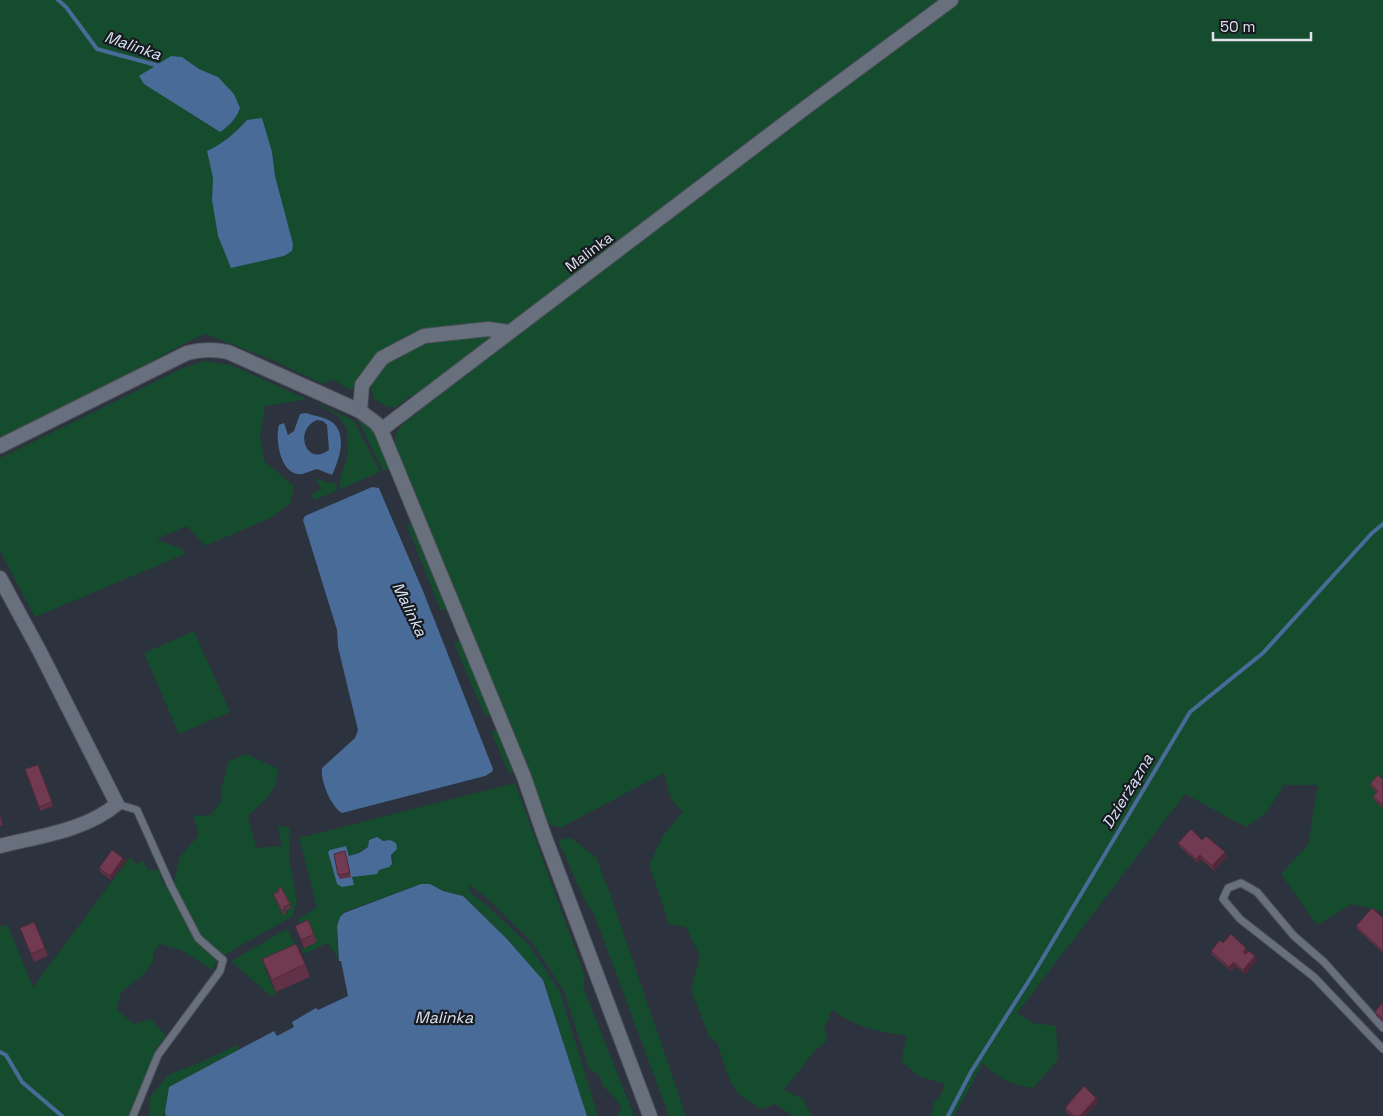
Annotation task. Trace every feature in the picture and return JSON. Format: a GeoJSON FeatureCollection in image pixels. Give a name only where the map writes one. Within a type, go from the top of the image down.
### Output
{"type":"FeatureCollection","features":[{"type":"Feature","properties":{"kind":"street","name":"Malinka"},"geometry":{"type":"LineString","coordinates":[[381,430],[805,108],[951,0]]}},
{"type":"Feature","properties":{"kind":"street"},"geometry":{"type":"LineString","coordinates":[[360,411],[362,385],[382,358],[424,336],[488,329],[509,332]]}},
{"type":"Feature","properties":{"kind":"street"},"geometry":{"type":"LineString","coordinates":[[0,446],[170,362],[196,351],[215,349],[228,352],[360,411],[376,423],[381,430],[524,777],[650,1116]]}},
{"type":"Feature","properties":{"kind":"street"},"geometry":{"type":"LineString","coordinates":[[0,578],[39,650],[117,804],[100,817],[61,831],[0,846]]}},
{"type":"Feature","properties":{"kind":"lane"},"geometry":{"type":"LineString","coordinates":[[117,804],[137,810],[171,886],[198,938],[224,960],[220,971],[158,1055],[133,1116]]}},
{"type":"Feature","properties":{"kind":"lane"},"geometry":{"type":"LineString","coordinates":[[1383,1028],[1324,962],[1294,936],[1257,892],[1241,884],[1228,888],[1223,899],[1240,919],[1314,977],[1383,1049]]}},
{"type":"Feature","properties":{"kind":"green space"},"geometry":{"type":"Polygon","coordinates":[[[0,0],[1383,0],[1383,911],[1352,904],[1317,925],[1281,874],[1308,845],[1318,785],[1284,785],[1267,812],[1246,827],[1185,794],[1017,1013],[1033,1023],[1056,1026],[1058,1060],[1033,1088],[1018,1085],[994,1074],[983,1063],[954,1116],[931,1116],[934,1102],[940,1097],[945,1084],[918,1076],[901,1061],[907,1035],[867,1028],[848,1020],[832,1009],[824,1030],[827,1037],[825,1043],[816,1049],[784,1090],[803,1099],[812,1116],[793,1116],[775,1104],[761,1109],[738,1094],[729,1078],[717,1043],[709,1036],[691,990],[700,956],[686,927],[669,924],[649,865],[664,834],[683,812],[671,799],[664,773],[560,828],[549,824],[395,445],[396,434],[399,429],[419,412],[410,396],[395,408],[386,406],[374,399],[370,385],[350,390],[332,379],[323,384],[277,362],[206,334],[0,437],[0,0]],[[182,57],[161,93],[220,132],[218,77],[199,69],[182,57]],[[247,120],[219,145],[207,151],[213,178],[212,200],[218,236],[231,268],[284,256],[292,251],[275,176],[272,152],[247,120]]]}},
{"type":"Feature","properties":{"kind":"green space"},"geometry":{"type":"Polygon","coordinates":[[[205,361],[231,365],[307,399],[265,406],[260,435],[264,461],[294,486],[291,502],[273,517],[205,546],[187,526],[156,539],[182,549],[185,554],[35,617],[0,551],[0,458],[181,369],[205,361]]]}},
{"type":"Feature","properties":{"kind":"green space"},"geometry":{"type":"Polygon","coordinates":[[[308,399],[354,421],[380,472],[341,489],[339,482],[348,455],[347,429],[338,416],[308,399]]]}},
{"type":"Feature","properties":{"kind":"green space"},"geometry":{"type":"Polygon","coordinates":[[[361,418],[374,431],[390,468],[383,471],[358,419],[361,418]]]}},
{"type":"Feature","properties":{"kind":"green space"},"geometry":{"type":"Polygon","coordinates":[[[316,478],[328,483],[335,483],[338,490],[314,500],[312,494],[321,490],[316,478]]]}},
{"type":"Feature","properties":{"kind":"green space"},"geometry":{"type":"Polygon","coordinates":[[[412,524],[446,609],[441,611],[407,526],[412,524]]]}},
{"type":"Feature","properties":{"kind":"green space"},"geometry":{"type":"Polygon","coordinates":[[[194,631],[230,712],[179,734],[144,653],[194,631]]]}},
{"type":"Feature","properties":{"kind":"green space"},"geometry":{"type":"Polygon","coordinates":[[[460,641],[490,714],[485,716],[454,643],[460,641]]]}},
{"type":"Feature","properties":{"kind":"green space"},"geometry":{"type":"Polygon","coordinates":[[[496,730],[513,771],[512,775],[508,772],[491,731],[496,730]]]}},
{"type":"Feature","properties":{"kind":"green space"},"geometry":{"type":"Polygon","coordinates":[[[246,754],[277,768],[275,784],[269,795],[248,816],[256,848],[282,846],[278,825],[290,828],[289,860],[297,900],[293,916],[224,955],[206,940],[200,946],[215,958],[217,963],[212,970],[181,950],[160,944],[153,953],[153,962],[141,977],[121,992],[117,1010],[134,1024],[151,1019],[166,1036],[156,1049],[129,1116],[0,1116],[0,927],[7,924],[33,987],[130,857],[136,864],[144,861],[148,870],[159,870],[164,887],[174,882],[180,857],[199,835],[193,816],[211,815],[222,800],[222,786],[229,761],[246,754]]]}},
{"type":"Feature","properties":{"kind":"green space"},"geometry":{"type":"Polygon","coordinates":[[[515,783],[585,976],[583,987],[634,1116],[616,1116],[622,1108],[603,1086],[599,1075],[589,1069],[564,991],[532,942],[487,898],[468,884],[471,894],[483,902],[529,945],[560,992],[598,1116],[587,1116],[543,980],[506,938],[463,896],[443,891],[430,884],[421,884],[344,912],[340,917],[337,929],[339,961],[328,943],[304,954],[302,949],[317,942],[302,929],[298,919],[317,907],[299,838],[515,783]],[[371,838],[368,847],[349,856],[347,848],[351,877],[379,870],[393,861],[390,840],[383,841],[371,838]]]}},
{"type":"Feature","properties":{"kind":"green space"},"geometry":{"type":"Polygon","coordinates":[[[571,838],[596,857],[686,1116],[669,1116],[594,914],[585,901],[558,840],[571,838]]]}},
{"type":"Feature","properties":{"kind":"green space"},"geometry":{"type":"Polygon","coordinates":[[[287,929],[299,951],[264,967],[276,994],[271,996],[231,961],[287,929]]]}},
{"type":"Feature","properties":{"kind":"green space"},"geometry":{"type":"Polygon","coordinates":[[[237,1045],[238,1050],[169,1087],[166,1116],[149,1116],[150,1097],[168,1075],[237,1045]]]}},
{"type":"Feature","properties":{"kind":"water"},"geometry":{"type":"Polygon","coordinates":[[[171,56],[182,57],[199,69],[218,77],[234,94],[240,108],[232,122],[220,132],[144,84],[139,76],[171,56]]]}},
{"type":"Feature","properties":{"kind":"water"},"geometry":{"type":"Polygon","coordinates":[[[262,118],[272,152],[275,176],[293,244],[292,251],[284,256],[231,268],[218,236],[212,200],[213,178],[207,151],[219,145],[247,120],[262,118]]]}},
{"type":"Feature","properties":{"kind":"water"},"geometry":{"type":"Polygon","coordinates":[[[306,413],[326,419],[337,427],[340,434],[341,448],[332,475],[317,469],[298,474],[292,472],[283,461],[278,438],[279,425],[284,423],[288,435],[294,431],[300,414],[306,413]],[[317,420],[310,425],[304,438],[305,445],[314,454],[321,454],[329,450],[327,425],[323,421],[317,420]]]}},
{"type":"Feature","properties":{"kind":"water","name":"Malinka"},"geometry":{"type":"Polygon","coordinates":[[[372,487],[379,488],[423,591],[493,769],[492,772],[485,776],[342,813],[334,805],[327,793],[322,768],[355,738],[358,730],[338,647],[337,630],[303,520],[305,516],[372,487]]]}},
{"type":"Feature","properties":{"kind":"water"},"geometry":{"type":"Polygon","coordinates":[[[377,837],[383,841],[390,840],[396,843],[397,849],[391,855],[392,864],[379,870],[377,874],[352,877],[354,885],[342,887],[337,884],[328,852],[346,846],[349,856],[359,853],[368,847],[369,840],[377,837]]]}},
{"type":"Feature","properties":{"kind":"water","name":"Malinka"},"geometry":{"type":"Polygon","coordinates":[[[421,884],[430,884],[443,891],[463,896],[506,938],[543,980],[587,1116],[166,1116],[169,1087],[274,1031],[277,1036],[294,1027],[292,1022],[316,1008],[318,1010],[348,996],[341,961],[339,961],[337,926],[340,917],[344,913],[421,884]]]}},
{"type":"Feature","properties":{"kind":"building"},"geometry":{"type":"Polygon","coordinates":[[[38,765],[52,802],[39,807],[25,769],[38,765]]]}},
{"type":"Feature","properties":{"kind":"building"},"geometry":{"type":"Polygon","coordinates":[[[1378,775],[1383,780],[1382,804],[1373,796],[1378,791],[1370,784],[1378,775]]]}},
{"type":"Feature","properties":{"kind":"building"},"geometry":{"type":"Polygon","coordinates":[[[1191,829],[1202,840],[1206,836],[1225,852],[1212,866],[1200,855],[1196,859],[1178,843],[1191,829]]]}},
{"type":"Feature","properties":{"kind":"building"},"geometry":{"type":"Polygon","coordinates":[[[112,850],[123,858],[110,876],[99,868],[112,850]]]}},
{"type":"Feature","properties":{"kind":"building"},"geometry":{"type":"Polygon","coordinates":[[[345,851],[350,873],[338,875],[334,854],[345,851]]]}},
{"type":"Feature","properties":{"kind":"building"},"geometry":{"type":"Polygon","coordinates":[[[281,887],[290,904],[283,907],[285,910],[282,911],[273,894],[279,891],[278,889],[281,887]]]}},
{"type":"Feature","properties":{"kind":"building"},"geometry":{"type":"Polygon","coordinates":[[[1372,908],[1383,918],[1383,951],[1356,926],[1372,908]]]}},
{"type":"Feature","properties":{"kind":"building"},"geometry":{"type":"Polygon","coordinates":[[[308,920],[314,934],[301,940],[295,926],[308,920]]]}},
{"type":"Feature","properties":{"kind":"building"},"geometry":{"type":"Polygon","coordinates":[[[34,922],[45,948],[31,954],[20,928],[34,922]]]}},
{"type":"Feature","properties":{"kind":"building"},"geometry":{"type":"Polygon","coordinates":[[[1231,934],[1246,948],[1243,952],[1246,954],[1249,951],[1255,956],[1243,970],[1234,962],[1229,967],[1211,951],[1220,940],[1223,943],[1231,934]]]}},
{"type":"Feature","properties":{"kind":"building"},"geometry":{"type":"Polygon","coordinates":[[[296,944],[305,964],[272,980],[262,959],[296,944]]]}},
{"type":"Feature","properties":{"kind":"building"},"geometry":{"type":"Polygon","coordinates":[[[1383,1002],[1383,1019],[1375,1012],[1383,1002]]]}},
{"type":"Feature","properties":{"kind":"building"},"geometry":{"type":"Polygon","coordinates":[[[1084,1086],[1096,1098],[1080,1116],[1074,1116],[1065,1108],[1084,1086]]]}},
{"type":"Feature","properties":{"kind":"waterway","name":"Malinka"},"geometry":{"type":"LineString","coordinates":[[58,0],[66,7],[97,49],[160,66]]}},
{"type":"Feature","properties":{"kind":"waterway","name":"Dzierżązna"},"geometry":{"type":"LineString","coordinates":[[948,1116],[971,1072],[1035,971],[1190,712],[1263,653],[1372,533],[1383,524]]}},
{"type":"Feature","properties":{"kind":"waterway"},"geometry":{"type":"LineString","coordinates":[[0,1052],[6,1055],[22,1082],[62,1116]]}}]}
